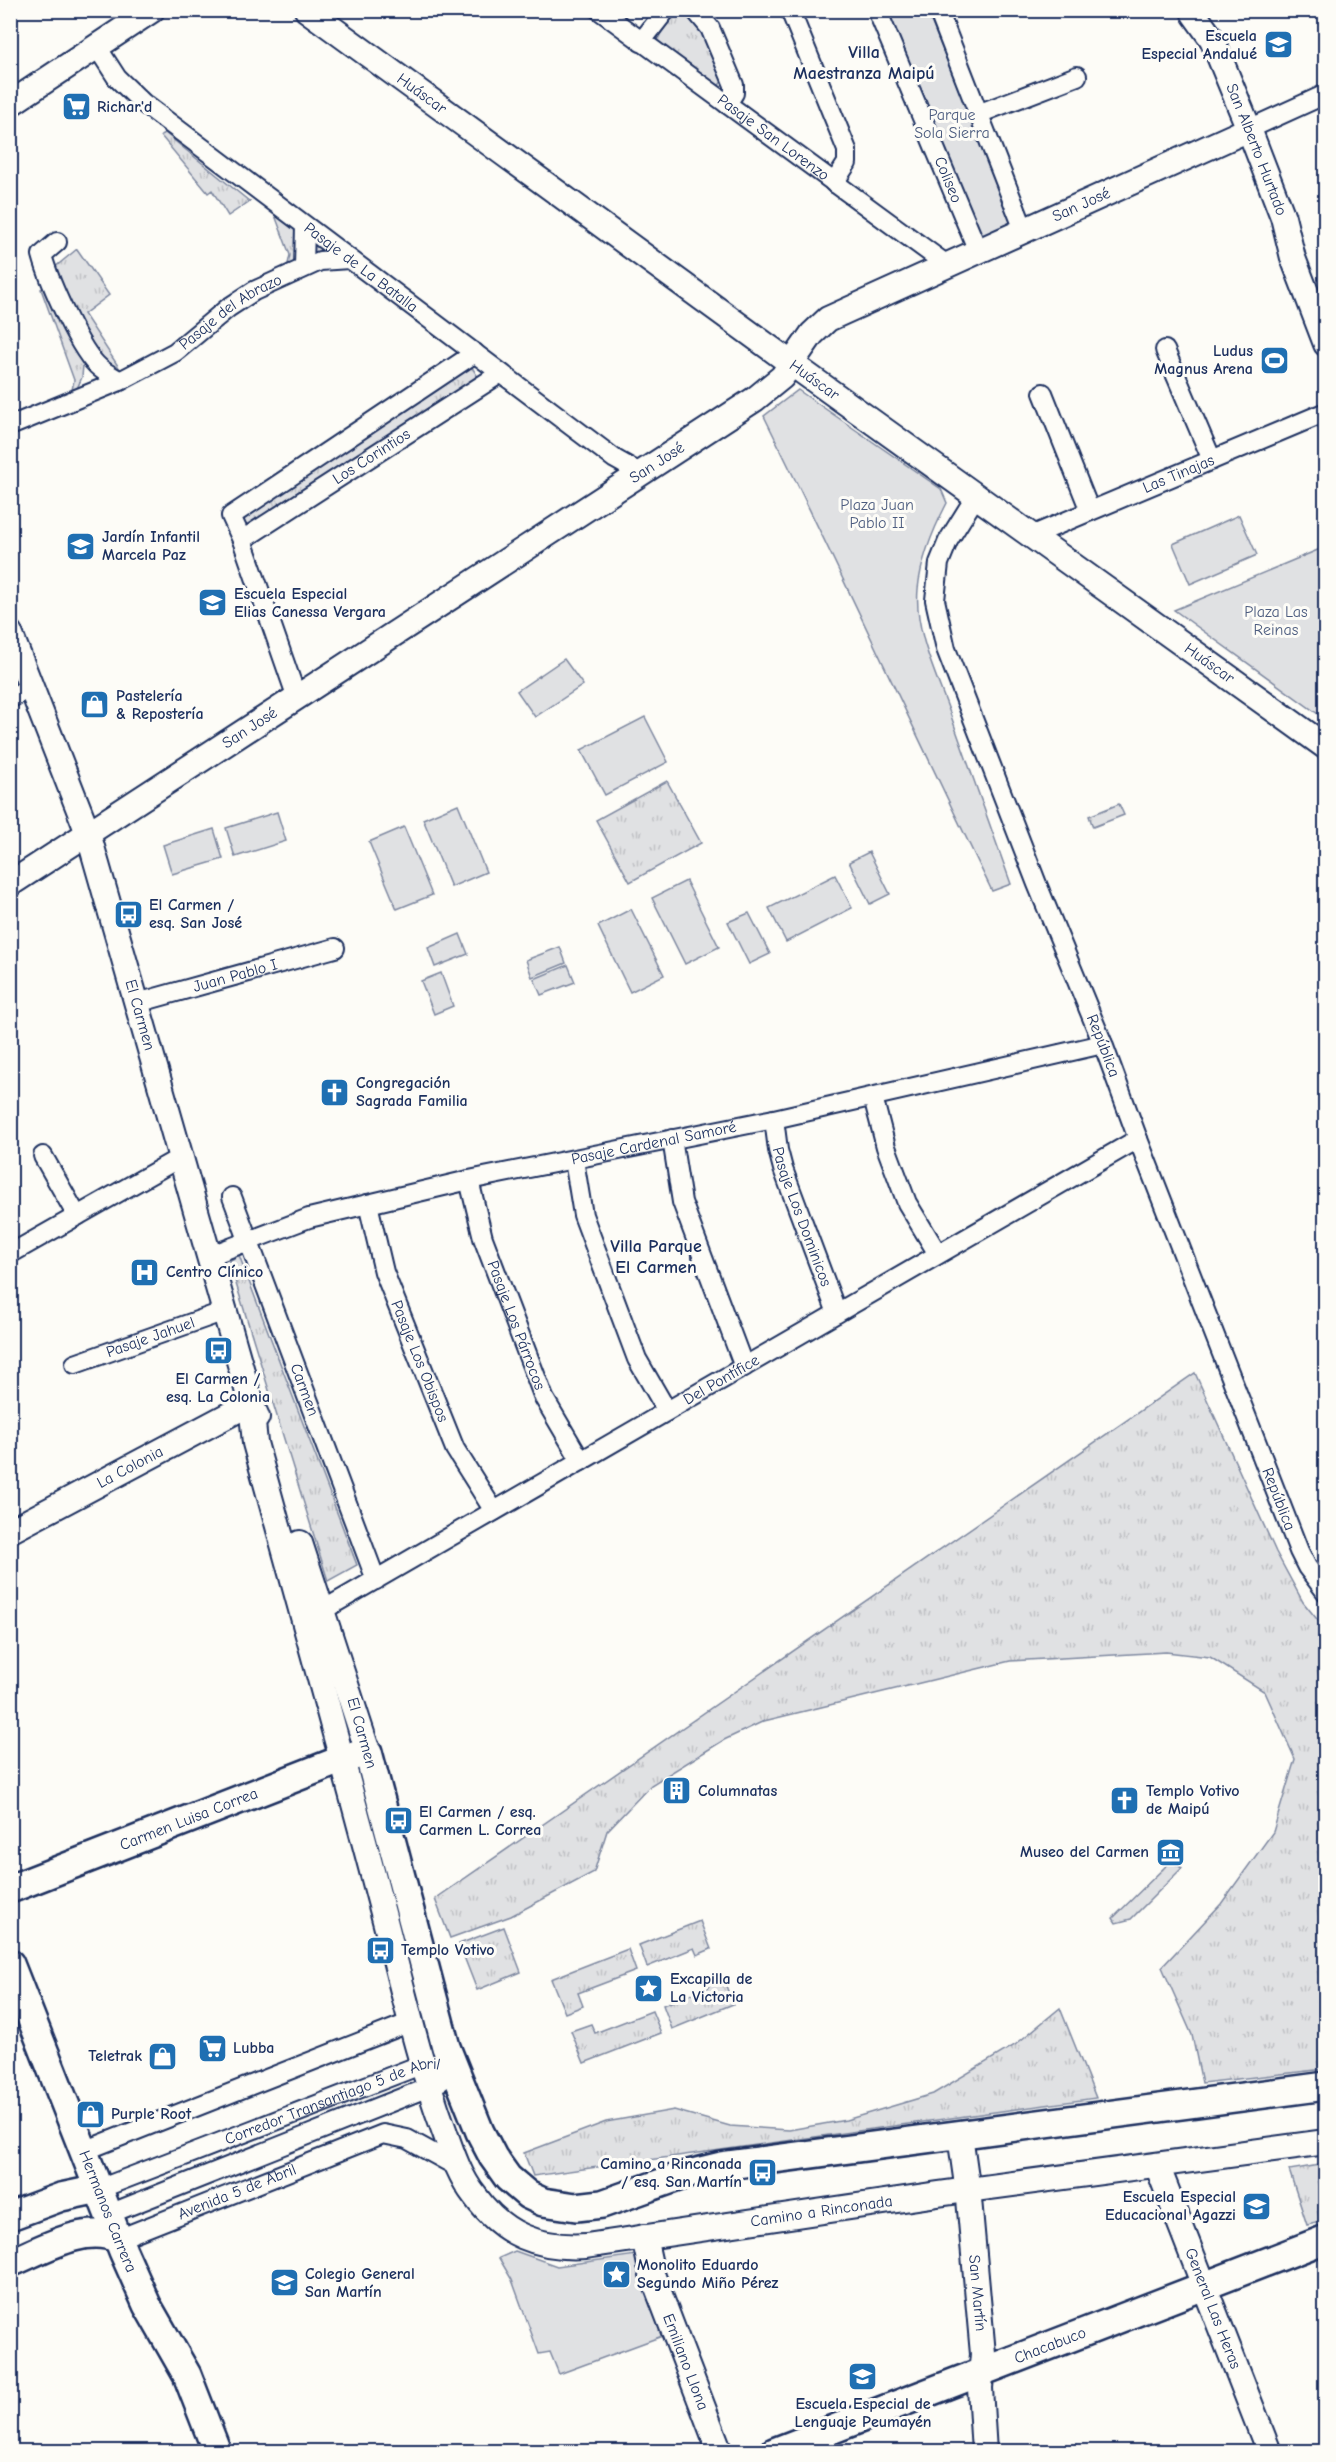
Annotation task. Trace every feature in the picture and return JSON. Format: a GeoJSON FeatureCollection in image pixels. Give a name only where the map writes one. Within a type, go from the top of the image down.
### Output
{"type":"FeatureCollection","features":[{"type":"Feature","properties":{"kind":"main road","name":"Carmen Luisa Correa"},"geometry":{"type":"LineString","coordinates":[[10,1889],[356,1756]]}},
{"type":"Feature","properties":{"kind":"main road","name":"El Carmen"},"geometry":{"type":"LineString","coordinates":[[356,1756],[454,2068]]}},
{"type":"Feature","properties":{"kind":"main road","name":"Hermanos Carrera"},"geometry":{"type":"LineString","coordinates":[[10,1964],[137,2286],[187,2375],[217,2451]]}},
{"type":"Feature","properties":{"kind":"main road"},"geometry":{"type":"LineString","coordinates":[[454,2068],[480,2132],[500,2168],[528,2195],[559,2206],[576,2207],[602,2204],[684,2175],[721,2166],[1326,2086]]}},
{"type":"Feature","properties":{"kind":"main road"},"geometry":{"type":"LineString","coordinates":[[10,2216],[61,2197],[104,2201]]}},
{"type":"Feature","properties":{"kind":"main road"},"geometry":{"type":"LineString","coordinates":[[10,2263],[87,2233],[104,2234],[118,2239]]}},
{"type":"Feature","properties":{"kind":"main road","name":"Chacabuco"},"geometry":{"type":"LineString","coordinates":[[774,2451],[981,2374],[1326,2239]]}},
{"type":"Feature","properties":{"kind":"street"},"geometry":{"type":"LineString","coordinates":[[10,104],[152,10]]}},
{"type":"Feature","properties":{"kind":"street","name":"Pasaje San Lorenzo"},"geometry":{"type":"LineString","coordinates":[[599,10],[947,265]]}},
{"type":"Feature","properties":{"kind":"street"},"geometry":{"type":"LineString","coordinates":[[641,42],[666,10]]}},
{"type":"Feature","properties":{"kind":"street"},"geometry":{"type":"LineString","coordinates":[[695,10],[710,28],[734,85],[734,93],[727,104]]}},
{"type":"Feature","properties":{"kind":"street"},"geometry":{"type":"LineString","coordinates":[[790,10],[847,150],[847,163],[834,183]]}},
{"type":"Feature","properties":{"kind":"street","name":"Coliseo"},"geometry":{"type":"LineString","coordinates":[[877,10],[978,251]]}},
{"type":"Feature","properties":{"kind":"street"},"geometry":{"type":"LineString","coordinates":[[938,10],[1024,230]]}},
{"type":"Feature","properties":{"kind":"street","name":"San Alberto Hurtado"},"geometry":{"type":"LineString","coordinates":[[1193,12],[1199,42],[1242,131],[1272,223],[1293,258],[1326,344]]}},
{"type":"Feature","properties":{"kind":"street","name":"Huáscar"},"geometry":{"type":"LineString","coordinates":[[314,13],[792,364],[1326,747]]}},
{"type":"Feature","properties":{"kind":"street","name":"Pasaje de La Batalla"},"geometry":{"type":"LineString","coordinates":[[97,47],[117,78],[134,96],[615,459],[640,473]]}},
{"type":"Feature","properties":{"kind":"street"},"geometry":{"type":"LineString","coordinates":[[978,114],[1077,76]]}},
{"type":"Feature","properties":{"kind":"street","name":"San José"},"geometry":{"type":"LineString","coordinates":[[10,884],[773,387],[812,334],[828,320],[1326,94]]}},
{"type":"Feature","properties":{"kind":"street"},"geometry":{"type":"LineString","coordinates":[[304,267],[305,226]]}},
{"type":"Feature","properties":{"kind":"street"},"geometry":{"type":"LineString","coordinates":[[57,242],[42,255],[47,273],[92,365],[92,377],[81,398]]}},
{"type":"Feature","properties":{"kind":"street","name":"Pasaje del Abrazo"},"geometry":{"type":"LineString","coordinates":[[10,426],[120,381],[175,352],[246,296],[304,267],[320,261],[349,259]]}},
{"type":"Feature","properties":{"kind":"street"},"geometry":{"type":"LineString","coordinates":[[1166,350],[1212,460]]}},
{"type":"Feature","properties":{"kind":"street"},"geometry":{"type":"LineString","coordinates":[[85,351],[99,368],[120,381]]}},
{"type":"Feature","properties":{"kind":"street"},"geometry":{"type":"LineString","coordinates":[[297,698],[242,540],[231,516],[475,353]]}},
{"type":"Feature","properties":{"kind":"street","name":"Los Corintios"},"geometry":{"type":"LineString","coordinates":[[242,540],[501,373]]}},
{"type":"Feature","properties":{"kind":"street"},"geometry":{"type":"LineString","coordinates":[[1043,393],[1090,511]]}},
{"type":"Feature","properties":{"kind":"street","name":"Las Tinajas"},"geometry":{"type":"LineString","coordinates":[[1031,536],[1326,412]]}},
{"type":"Feature","properties":{"kind":"street","name":"República"},"geometry":{"type":"LineString","coordinates":[[976,496],[948,542],[939,563],[935,600],[940,627],[1037,884],[1103,1044],[1299,1551],[1307,1567],[1326,1592]]}},
{"type":"Feature","properties":{"kind":"street","name":"El Carmen"},"geometry":{"type":"LineString","coordinates":[[10,633],[88,833],[251,1403],[255,1443],[314,1616],[356,1756],[411,2022],[423,2064]]}},
{"type":"Feature","properties":{"kind":"street"},"geometry":{"type":"LineString","coordinates":[[10,699],[31,686]]}},
{"type":"Feature","properties":{"kind":"street","name":"Juan Pablo I"},"geometry":{"type":"LineString","coordinates":[[137,1003],[335,948]]}},
{"type":"Feature","properties":{"kind":"street","name":"Pasaje Cardenal Samoré"},"geometry":{"type":"LineString","coordinates":[[209,1256],[309,1218],[469,1180],[774,1119],[1103,1044]]}},
{"type":"Feature","properties":{"kind":"street"},"geometry":{"type":"LineString","coordinates":[[873,1097],[886,1146],[908,1203],[938,1254]]}},
{"type":"Feature","properties":{"kind":"street","name":"Pasaje Los Dominicos"},"geometry":{"type":"LineString","coordinates":[[774,1119],[777,1150],[783,1169],[837,1313]]}},
{"type":"Feature","properties":{"kind":"street"},"geometry":{"type":"LineString","coordinates":[[672,1139],[682,1202],[744,1366]]}},
{"type":"Feature","properties":{"kind":"street","name":"Del Pontífice"},"geometry":{"type":"LineString","coordinates":[[314,1616],[1138,1139]]}},
{"type":"Feature","properties":{"kind":"street"},"geometry":{"type":"LineString","coordinates":[[43,1156],[77,1216]]}},
{"type":"Feature","properties":{"kind":"street"},"geometry":{"type":"LineString","coordinates":[[10,1254],[181,1157]]}},
{"type":"Feature","properties":{"kind":"street"},"geometry":{"type":"LineString","coordinates":[[574,1160],[583,1215],[637,1359],[667,1412]]}},
{"type":"Feature","properties":{"kind":"street","name":"Pasaje Los Párrocos"},"geometry":{"type":"LineString","coordinates":[[469,1180],[483,1238],[544,1398],[581,1461]]}},
{"type":"Feature","properties":{"kind":"street","name":"Carmen"},"geometry":{"type":"LineString","coordinates":[[232,1197],[376,1580]]}},
{"type":"Feature","properties":{"kind":"street","name":"Pasaje Los Obispos"},"geometry":{"type":"LineString","coordinates":[[368,1204],[384,1272],[455,1449],[494,1511]]}},
{"type":"Feature","properties":{"kind":"street","name":"Pasaje Jahuel"},"geometry":{"type":"LineString","coordinates":[[75,1364],[225,1311]]}},
{"type":"Feature","properties":{"kind":"street","name":"La Colonia"},"geometry":{"type":"LineString","coordinates":[[10,1531],[251,1403]]}},
{"type":"Feature","properties":{"kind":"street"},"geometry":{"type":"LineString","coordinates":[[84,2151],[411,2022]]}},
{"type":"Feature","properties":{"kind":"street","name":"Corredor Transantiago 5 de Abril"},"geometry":{"type":"LineString","coordinates":[[104,2201],[423,2064],[454,2068]]}},
{"type":"Feature","properties":{"kind":"street","name":"Camino a Rinconada"},"geometry":{"type":"LineString","coordinates":[[423,2064],[458,2167],[473,2194],[494,2218],[514,2233],[535,2242],[568,2247],[1326,2142]]}},
{"type":"Feature","properties":{"kind":"street","name":"Corredor Transantiago 5 de Abril"},"geometry":{"type":"LineString","coordinates":[[104,2201],[429,2087],[441,2081],[454,2068]]}},
{"type":"Feature","properties":{"kind":"street","name":"Avenida 5 de Abril"},"geometry":{"type":"LineString","coordinates":[[118,2239],[383,2134],[407,2139],[458,2167]]}},
{"type":"Feature","properties":{"kind":"street","name":"San Martín"},"geometry":{"type":"LineString","coordinates":[[960,2135],[968,2190],[983,2354],[980,2388],[984,2451]]}},
{"type":"Feature","properties":{"kind":"street","name":"General Las Heras"},"geometry":{"type":"LineString","coordinates":[[1156,2165],[1269,2451]]}},
{"type":"Feature","properties":{"kind":"street","name":"Emiliano Llona"},"geometry":{"type":"LineString","coordinates":[[644,2237],[652,2274],[720,2451]]}},
{"type":"Feature","properties":{"kind":"green space"},"geometry":{"type":"Polygon","coordinates":[[[678,11],[688,11],[729,71],[718,87],[656,41],[672,16],[678,11]]]}},
{"type":"Feature","properties":{"kind":"green space","name":"Parque Sola Sierra"},"geometry":{"type":"Polygon","coordinates":[[[885,11],[927,11],[1013,224],[978,239],[885,11]]]}},
{"type":"Feature","properties":{"kind":"green space"},"geometry":{"type":"Polygon","coordinates":[[[165,133],[250,201],[228,216],[212,190],[208,193],[161,136],[165,133]]]}},
{"type":"Feature","properties":{"kind":"green space"},"geometry":{"type":"Polygon","coordinates":[[[273,210],[340,254],[265,280],[288,264],[290,255],[273,210]]]}},
{"type":"Feature","properties":{"kind":"green space"},"geometry":{"type":"Polygon","coordinates":[[[77,249],[109,295],[84,314],[120,369],[107,364],[91,347],[76,320],[54,268],[77,249]]]}},
{"type":"Feature","properties":{"kind":"green space"},"geometry":{"type":"Polygon","coordinates":[[[44,288],[83,365],[82,377],[76,391],[72,390],[74,380],[41,289],[44,288]]]}},
{"type":"Feature","properties":{"kind":"green space"},"geometry":{"type":"Polygon","coordinates":[[[470,364],[478,377],[247,527],[239,515],[470,364]]]}},
{"type":"Feature","properties":{"kind":"green space","name":"Plaza Juan Pablo II"},"geometry":{"type":"Polygon","coordinates":[[[798,390],[941,489],[947,503],[932,534],[918,589],[923,638],[1011,884],[992,891],[764,416],[798,390]]]}},
{"type":"Feature","properties":{"kind":"green space"},"geometry":{"type":"Polygon","coordinates":[[[1239,515],[1257,555],[1190,584],[1173,544],[1239,515]]]}},
{"type":"Feature","properties":{"kind":"green space","name":"Plaza Las Reinas"},"geometry":{"type":"Polygon","coordinates":[[[1325,547],[1325,719],[1174,610],[1325,547]]]}},
{"type":"Feature","properties":{"kind":"green space"},"geometry":{"type":"Polygon","coordinates":[[[564,659],[583,685],[535,717],[517,691],[564,659]]]}},
{"type":"Feature","properties":{"kind":"green space"},"geometry":{"type":"Polygon","coordinates":[[[645,717],[668,762],[605,795],[581,750],[645,717]]]}},
{"type":"Feature","properties":{"kind":"green space"},"geometry":{"type":"Polygon","coordinates":[[[667,781],[701,843],[630,882],[596,820],[667,781]]]}},
{"type":"Feature","properties":{"kind":"green space"},"geometry":{"type":"Polygon","coordinates":[[[458,804],[486,872],[451,887],[423,819],[458,804]]]}},
{"type":"Feature","properties":{"kind":"green space"},"geometry":{"type":"Polygon","coordinates":[[[1119,804],[1124,815],[1093,827],[1089,816],[1119,804]]]}},
{"type":"Feature","properties":{"kind":"green space"},"geometry":{"type":"Polygon","coordinates":[[[277,812],[286,841],[235,857],[226,828],[277,812]]]}},
{"type":"Feature","properties":{"kind":"green space"},"geometry":{"type":"Polygon","coordinates":[[[404,827],[432,895],[397,909],[369,842],[404,827]]]}},
{"type":"Feature","properties":{"kind":"green space"},"geometry":{"type":"Polygon","coordinates":[[[214,829],[223,859],[172,874],[163,845],[214,829]]]}},
{"type":"Feature","properties":{"kind":"green space"},"geometry":{"type":"Polygon","coordinates":[[[869,852],[890,894],[870,904],[849,862],[869,852]]]}},
{"type":"Feature","properties":{"kind":"green space"},"geometry":{"type":"Polygon","coordinates":[[[835,875],[852,908],[786,942],[769,908],[835,875]]]}},
{"type":"Feature","properties":{"kind":"green space"},"geometry":{"type":"Polygon","coordinates":[[[686,881],[719,947],[685,964],[652,898],[686,881]]]}},
{"type":"Feature","properties":{"kind":"green space"},"geometry":{"type":"Polygon","coordinates":[[[631,909],[664,975],[630,992],[598,926],[631,909]]]}},
{"type":"Feature","properties":{"kind":"green space"},"geometry":{"type":"Polygon","coordinates":[[[749,913],[770,954],[749,964],[728,922],[749,913]]]}},
{"type":"Feature","properties":{"kind":"green space"},"geometry":{"type":"Polygon","coordinates":[[[460,934],[468,954],[435,967],[428,948],[460,934]]]}},
{"type":"Feature","properties":{"kind":"green space"},"geometry":{"type":"Polygon","coordinates":[[[560,947],[566,963],[532,977],[526,960],[560,947]]]}},
{"type":"Feature","properties":{"kind":"green space"},"geometry":{"type":"Polygon","coordinates":[[[568,965],[575,982],[541,995],[534,979],[568,965]]]}},
{"type":"Feature","properties":{"kind":"green space"},"geometry":{"type":"Polygon","coordinates":[[[441,973],[453,1006],[434,1014],[421,981],[441,973]]]}},
{"type":"Feature","properties":{"kind":"green space"},"geometry":{"type":"Polygon","coordinates":[[[239,1255],[357,1565],[328,1581],[229,1261],[239,1255]]]}},
{"type":"Feature","properties":{"kind":"green space"},"geometry":{"type":"Polygon","coordinates":[[[1195,1373],[1276,1552],[1303,1602],[1325,1629],[1325,2069],[1202,2083],[1192,2035],[1162,1967],[1221,1904],[1273,1832],[1295,1759],[1265,1692],[1210,1657],[1166,1652],[1010,1661],[764,1721],[724,1740],[651,1785],[607,1831],[594,1872],[511,1916],[450,1938],[435,1899],[1195,1373]]]}},
{"type":"Feature","properties":{"kind":"green space"},"geometry":{"type":"Polygon","coordinates":[[[1171,1861],[1182,1868],[1131,1919],[1116,1923],[1113,1918],[1171,1861]]]}},
{"type":"Feature","properties":{"kind":"green space"},"geometry":{"type":"Polygon","coordinates":[[[700,1921],[711,1949],[697,1955],[694,1948],[647,1967],[639,1945],[700,1921]]]}},
{"type":"Feature","properties":{"kind":"green space"},"geometry":{"type":"Polygon","coordinates":[[[504,1927],[521,1972],[477,1990],[459,1944],[504,1927]]]}},
{"type":"Feature","properties":{"kind":"green space"},"geometry":{"type":"Polygon","coordinates":[[[628,1949],[636,1971],[578,1993],[583,2006],[565,2013],[551,1979],[628,1949]]]}},
{"type":"Feature","properties":{"kind":"green space"},"geometry":{"type":"Polygon","coordinates":[[[721,1973],[733,2004],[672,2029],[663,2005],[709,1987],[706,1979],[721,1973]]]}},
{"type":"Feature","properties":{"kind":"green space"},"geometry":{"type":"Polygon","coordinates":[[[1060,2008],[1096,2098],[533,2176],[524,2153],[606,2122],[674,2110],[730,2126],[789,2130],[846,2120],[933,2094],[1015,2045],[1060,2008]]]}},
{"type":"Feature","properties":{"kind":"green space"},"geometry":{"type":"Polygon","coordinates":[[[652,2011],[661,2033],[584,2063],[571,2031],[591,2024],[595,2033],[652,2011]]]}},
{"type":"Feature","properties":{"kind":"green space"},"geometry":{"type":"Polygon","coordinates":[[[1319,2165],[1325,2177],[1325,2221],[1307,2225],[1289,2170],[1319,2165]]]}},
{"type":"Feature","properties":{"kind":"green space"},"geometry":{"type":"Polygon","coordinates":[[[515,2251],[557,2266],[636,2255],[665,2335],[559,2374],[550,2352],[539,2354],[512,2280],[499,2258],[515,2251]]]}},
{"type":"Feature","properties":{"kind":"place","name":"Escuela Especial Andalué"},"geometry":{"type":"Point","coordinates":[1278,45]}},
{"type":"Feature","properties":{"kind":"place","name":"Richar'd"},"geometry":{"type":"Point","coordinates":[76,107]}},
{"type":"Feature","properties":{"kind":"place","name":"Ludus Magnus Arena"},"geometry":{"type":"Point","coordinates":[1274,360]}},
{"type":"Feature","properties":{"kind":"place","name":"Jardín Infantil Marcela Paz"},"geometry":{"type":"Point","coordinates":[81,546]}},
{"type":"Feature","properties":{"kind":"place","name":"Escuela Especial Elias Canessa Vergara"},"geometry":{"type":"Point","coordinates":[213,603]}},
{"type":"Feature","properties":{"kind":"place","name":"Pastelería & Repostería"},"geometry":{"type":"Point","coordinates":[95,705]}},
{"type":"Feature","properties":{"kind":"place","name":"El Carmen / esq. San José"},"geometry":{"type":"Point","coordinates":[128,914]}},
{"type":"Feature","properties":{"kind":"place","name":"Congregación Sagrada Familia"},"geometry":{"type":"Point","coordinates":[335,1092]}},
{"type":"Feature","properties":{"kind":"place","name":"Centro Clínico"},"geometry":{"type":"Point","coordinates":[145,1272]}},
{"type":"Feature","properties":{"kind":"place","name":"El Carmen / esq. La Colonia"},"geometry":{"type":"Point","coordinates":[218,1351]}},
{"type":"Feature","properties":{"kind":"place","name":"Columnatas"},"geometry":{"type":"Point","coordinates":[677,1791]}},
{"type":"Feature","properties":{"kind":"place","name":"Templo Votivo de Maipú"},"geometry":{"type":"Point","coordinates":[1125,1800]}},
{"type":"Feature","properties":{"kind":"place","name":"El Carmen / esq. Carmen L. Correa"},"geometry":{"type":"Point","coordinates":[398,1821]}},
{"type":"Feature","properties":{"kind":"place","name":"Museo del Carmen"},"geometry":{"type":"Point","coordinates":[1170,1852]}},
{"type":"Feature","properties":{"kind":"place","name":"Templo Votivo"},"geometry":{"type":"Point","coordinates":[380,1950]}},
{"type":"Feature","properties":{"kind":"place","name":"Excapilla de La Victoria"},"geometry":{"type":"Point","coordinates":[649,1988]}},
{"type":"Feature","properties":{"kind":"place","name":"Lubba"},"geometry":{"type":"Point","coordinates":[212,2048]}},
{"type":"Feature","properties":{"kind":"place","name":"Teletrak"},"geometry":{"type":"Point","coordinates":[163,2056]}},
{"type":"Feature","properties":{"kind":"place","name":"Purple Root"},"geometry":{"type":"Point","coordinates":[90,2114]}},
{"type":"Feature","properties":{"kind":"place","name":"Camino a Rinconada / esq. San Martín"},"geometry":{"type":"Point","coordinates":[763,2173]}},
{"type":"Feature","properties":{"kind":"place","name":"Escuela Especial Educacional Agazzi"},"geometry":{"type":"Point","coordinates":[1257,2206]}},
{"type":"Feature","properties":{"kind":"place","name":"Monolito Eduardo Segundo Miño Pérez"},"geometry":{"type":"Point","coordinates":[616,2274]}},
{"type":"Feature","properties":{"kind":"place","name":"Colegio General San Martín"},"geometry":{"type":"Point","coordinates":[284,2283]}},
{"type":"Feature","properties":{"kind":"place","name":"Escuela Especial de Lenguaje Peumayén"},"geometry":{"type":"Point","coordinates":[863,2376]}},
{"type":"Feature","properties":{"kind":"district","name":"Villa Maestranza Maipú"},"geometry":{"type":"Point","coordinates":[864,62]}},
{"type":"Feature","properties":{"kind":"district","name":"Villa Parque El Carmen"},"geometry":{"type":"Point","coordinates":[656,1256]}}]}
